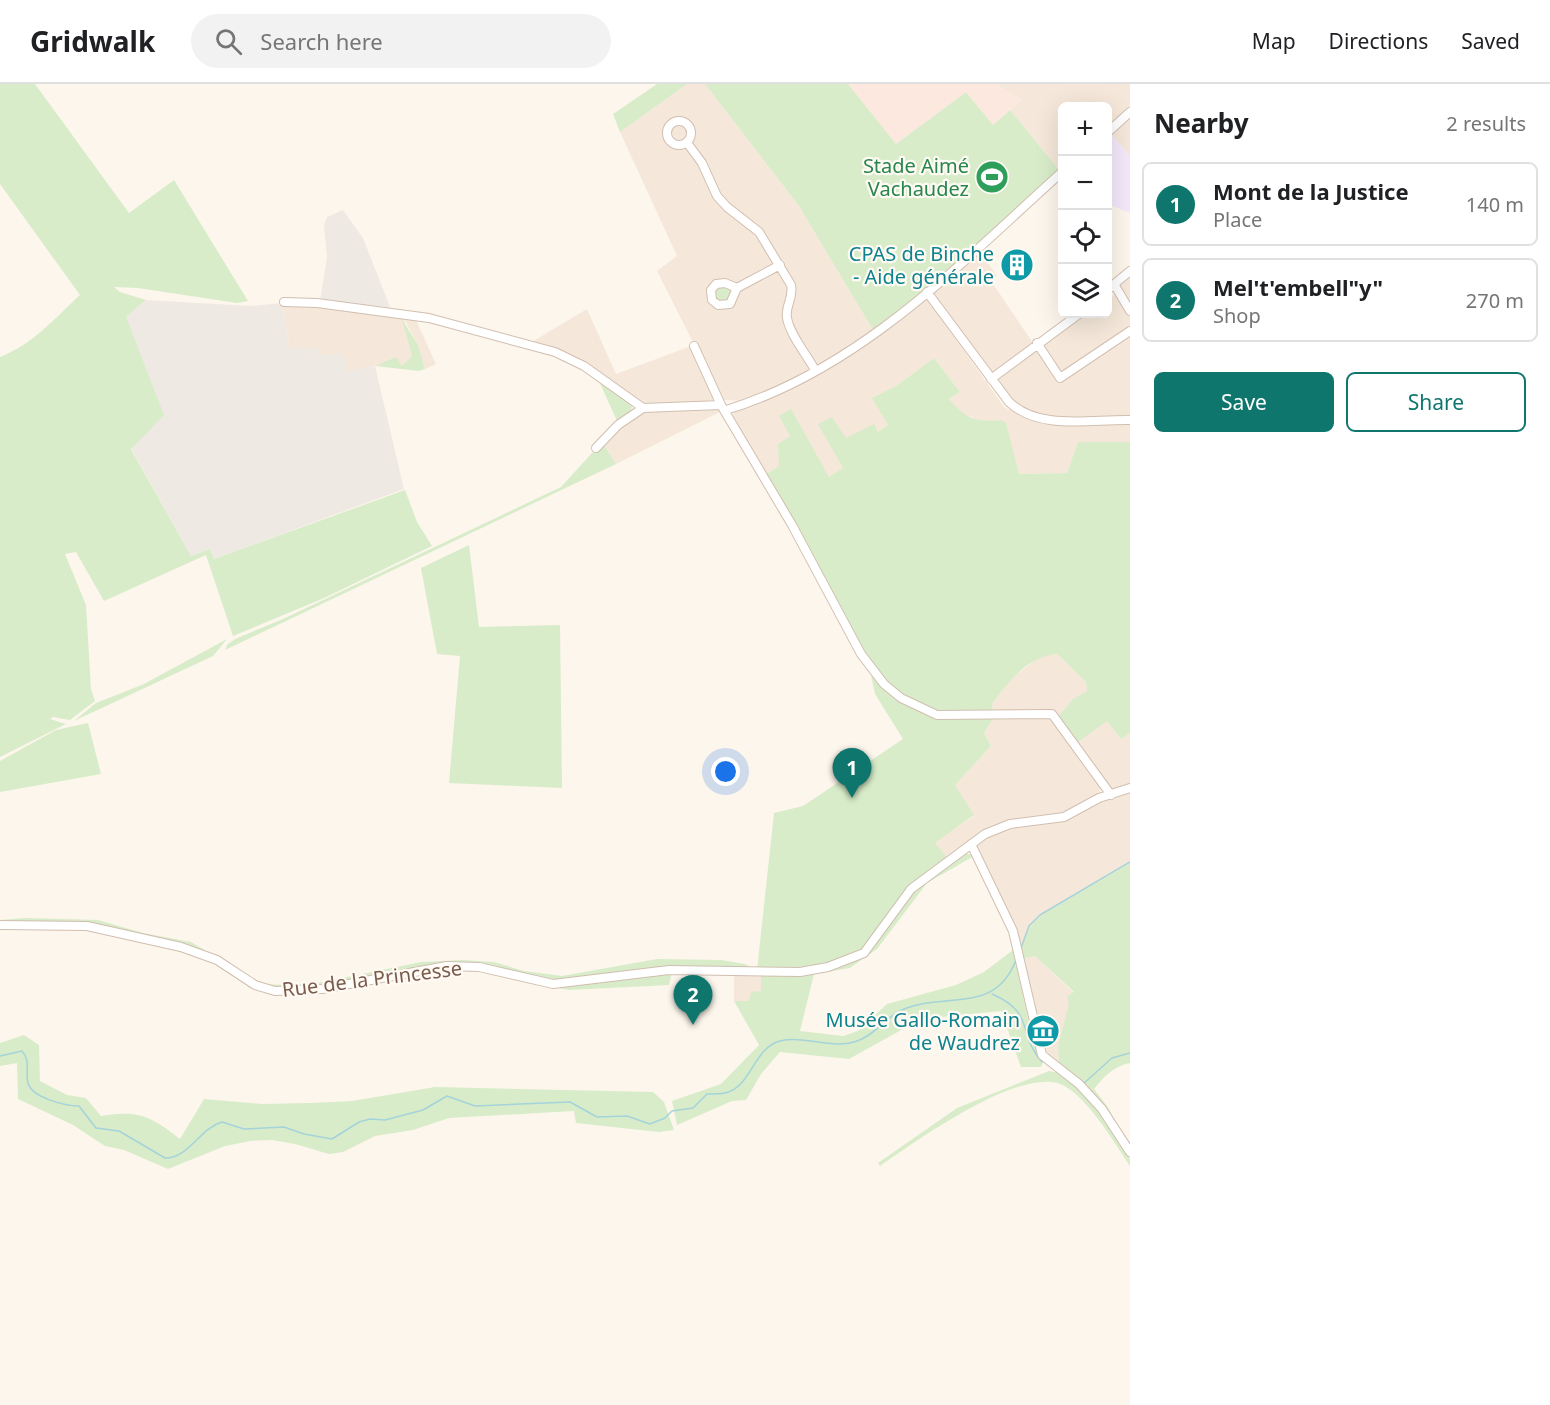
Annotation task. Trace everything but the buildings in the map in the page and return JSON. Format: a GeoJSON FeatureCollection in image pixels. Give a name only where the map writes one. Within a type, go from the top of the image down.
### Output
{"type":"FeatureCollection","features":[{"type":"Feature","properties":{"kind":"street"},"geometry":{"type":"LineString","coordinates":[[1112,128],[1130,112]]}},
{"type":"Feature","properties":{"kind":"street"},"geometry":{"type":"LineString","coordinates":[[688,144],[702,163],[717,196],[727,207],[759,232],[780,265],[792,288],[788,320],[815,370]]}},
{"type":"Feature","properties":{"kind":"street"},"geometry":{"type":"LineString","coordinates":[[596,448],[618,425],[643,408],[724,408],[765,395],[869,339],[927,292],[1058,176]]}},
{"type":"Feature","properties":{"kind":"street"},"geometry":{"type":"LineString","coordinates":[[737,288],[780,265]]}},
{"type":"Feature","properties":{"kind":"street"},"geometry":{"type":"LineString","coordinates":[[1112,285],[1130,271]]}},
{"type":"Feature","properties":{"kind":"street"},"geometry":{"type":"LineString","coordinates":[[1112,287],[1130,311]]}},
{"type":"Feature","properties":{"kind":"street"},"geometry":{"type":"LineString","coordinates":[[927,292],[990,379],[1014,406],[1036,418],[1130,420]]}},
{"type":"Feature","properties":{"kind":"street"},"geometry":{"type":"LineString","coordinates":[[284,302],[317,303],[429,318],[555,352],[584,366],[643,408]]}},
{"type":"Feature","properties":{"kind":"street"},"geometry":{"type":"LineString","coordinates":[[990,379],[1073,318]]}},
{"type":"Feature","properties":{"kind":"street"},"geometry":{"type":"LineString","coordinates":[[1037,343],[1060,378],[1130,331]]}},
{"type":"Feature","properties":{"kind":"street"},"geometry":{"type":"LineString","coordinates":[[694,346],[724,408],[861,654],[884,684],[901,698],[937,716],[1052,714],[1111,795]]}},
{"type":"Feature","properties":{"kind":"street","name":"Rue de la Princesse"},"geometry":{"type":"LineString","coordinates":[[0,926],[87,926],[181,947],[217,960],[255,985],[269,990],[322,989],[447,966],[479,967],[553,984],[658,971],[780,973],[828,967],[864,953],[911,889],[971,844],[1000,827],[1057,819],[1099,798],[1130,788]]}},
{"type":"Feature","properties":{"kind":"street"},"geometry":{"type":"LineString","coordinates":[[971,844],[1000,901],[1016,948],[1042,1055],[1079,1084],[1102,1109],[1130,1152]]}},
{"type":"Feature","properties":{"kind":"shaded area"},"geometry":{"type":"Polygon","coordinates":[[[687,84],[705,84],[799,206],[873,330],[831,360],[746,401],[722,400],[657,271],[677,256],[620,132],[687,84]]]}},
{"type":"Feature","properties":{"kind":"shaded area"},"geometry":{"type":"Polygon","coordinates":[[[848,84],[996,84],[1021,100],[993,125],[966,92],[896,144],[848,84]]]}},
{"type":"Feature","properties":{"kind":"shaded area"},"geometry":{"type":"Polygon","coordinates":[[[996,84],[1130,84],[1130,108],[1112,124],[1112,102],[1058,102],[1058,169],[1010,110],[1021,100],[996,84]]]}},
{"type":"Feature","properties":{"kind":"shaded area"},"geometry":{"type":"Polygon","coordinates":[[[1130,115],[1130,156],[1112,135],[1112,131],[1130,115]]]}},
{"type":"Feature","properties":{"kind":"shaded area"},"geometry":{"type":"Polygon","coordinates":[[[1112,135],[1130,156],[1130,213],[1112,206],[1112,135]]]}},
{"type":"Feature","properties":{"kind":"shaded area"},"geometry":{"type":"Polygon","coordinates":[[[343,210],[363,238],[390,307],[320,301],[327,258],[324,225],[327,217],[343,210]]]}},
{"type":"Feature","properties":{"kind":"shaded area"},"geometry":{"type":"Polygon","coordinates":[[[980,251],[997,276],[991,281],[1033,343],[992,373],[932,293],[980,251]]]}},
{"type":"Feature","properties":{"kind":"shaded area"},"geometry":{"type":"Polygon","coordinates":[[[1130,273],[1130,308],[1117,282],[1130,273]]]}},
{"type":"Feature","properties":{"kind":"shaded area"},"geometry":{"type":"Polygon","coordinates":[[[1117,293],[1130,316],[1130,329],[1061,375],[1041,344],[1079,318],[1112,318],[1112,296],[1117,293]]]}},
{"type":"Feature","properties":{"kind":"shaded area"},"geometry":{"type":"Polygon","coordinates":[[[926,297],[1004,407],[1031,421],[1045,424],[1130,423],[1130,442],[1079,442],[1067,473],[1019,474],[1001,420],[984,422],[959,412],[949,399],[960,392],[934,358],[896,386],[873,398],[888,425],[878,432],[874,425],[843,468],[829,478],[791,410],[790,436],[779,445],[779,466],[765,475],[732,416],[735,412],[852,354],[926,297]]]}},
{"type":"Feature","properties":{"kind":"shaded area"},"geometry":{"type":"Polygon","coordinates":[[[146,300],[250,306],[282,303],[290,349],[318,347],[318,356],[343,353],[348,371],[375,366],[404,489],[214,559],[210,549],[191,556],[131,448],[126,317],[146,300]]]}},
{"type":"Feature","properties":{"kind":"shaded area"},"geometry":{"type":"Polygon","coordinates":[[[282,303],[310,304],[415,318],[436,364],[425,369],[418,345],[404,319],[412,356],[402,366],[396,358],[375,366],[348,371],[318,356],[317,348],[290,349],[282,303]]]}},
{"type":"Feature","properties":{"kind":"shaded area"},"geometry":{"type":"Polygon","coordinates":[[[587,309],[616,374],[691,346],[716,400],[715,403],[642,404],[596,372],[530,343],[587,309]]]}},
{"type":"Feature","properties":{"kind":"shaded area"},"geometry":{"type":"Polygon","coordinates":[[[1130,334],[1130,417],[1039,417],[1014,405],[996,378],[1032,350],[1038,349],[1057,380],[1063,381],[1130,334]]]}},
{"type":"Feature","properties":{"kind":"shaded area"},"geometry":{"type":"Polygon","coordinates":[[[719,408],[722,411],[616,464],[602,442],[624,423],[643,411],[719,408]]]}},
{"type":"Feature","properties":{"kind":"shaded area"},"geometry":{"type":"Polygon","coordinates":[[[1057,654],[1086,682],[1087,691],[1073,700],[1058,717],[993,713],[992,704],[1011,679],[1041,655],[1057,654]]]}},
{"type":"Feature","properties":{"kind":"shaded area"},"geometry":{"type":"Polygon","coordinates":[[[994,717],[1050,717],[1097,779],[1099,794],[1066,814],[1013,821],[948,858],[934,843],[974,816],[955,785],[991,746],[984,733],[994,717]]]}},
{"type":"Feature","properties":{"kind":"shaded area"},"geometry":{"type":"Polygon","coordinates":[[[1107,720],[1121,739],[1130,733],[1130,788],[1114,790],[1109,788],[1077,743],[1107,720]]]}},
{"type":"Feature","properties":{"kind":"shaded area"},"geometry":{"type":"Polygon","coordinates":[[[1130,791],[1130,863],[1042,915],[1025,936],[1021,948],[976,849],[977,845],[984,838],[1014,825],[1058,822],[1097,800],[1130,791]]]}},
{"type":"Feature","properties":{"kind":"shaded area"},"geometry":{"type":"Polygon","coordinates":[[[1035,956],[1074,993],[1058,1046],[1059,1066],[1043,1053],[1020,959],[1035,956]]]}},
{"type":"Feature","properties":{"kind":"shaded area"},"geometry":{"type":"Polygon","coordinates":[[[734,975],[761,976],[761,991],[749,1001],[734,1001],[734,975]]]}},
{"type":"Feature","properties":{"kind":"green space"},"geometry":{"type":"Polygon","coordinates":[[[0,84],[35,84],[129,213],[174,180],[248,301],[237,303],[138,288],[114,287],[120,292],[146,300],[126,317],[164,415],[131,449],[191,556],[210,549],[214,559],[405,490],[417,522],[432,546],[322,599],[233,636],[206,555],[104,601],[76,552],[65,554],[86,605],[91,689],[95,701],[70,720],[53,717],[50,719],[66,724],[0,757],[0,357],[33,338],[80,295],[0,184],[0,84]]]}},
{"type":"Feature","properties":{"kind":"green space"},"geometry":{"type":"Polygon","coordinates":[[[657,84],[687,84],[620,132],[613,114],[657,84]]]}},
{"type":"Feature","properties":{"kind":"green space"},"geometry":{"type":"Polygon","coordinates":[[[705,84],[848,84],[896,144],[966,92],[993,125],[1010,110],[1058,169],[1058,173],[952,267],[889,320],[873,330],[799,206],[705,84]]]}},
{"type":"Feature","properties":{"kind":"green space"},"geometry":{"type":"Polygon","coordinates":[[[729,286],[733,291],[731,300],[722,303],[715,298],[715,289],[729,286]]]}},
{"type":"Feature","properties":{"kind":"green space"},"geometry":{"type":"Polygon","coordinates":[[[402,319],[418,345],[425,369],[419,371],[375,366],[396,357],[402,366],[412,356],[402,319]]]}},
{"type":"Feature","properties":{"kind":"green space"},"geometry":{"type":"Polygon","coordinates":[[[934,358],[960,392],[949,399],[960,411],[978,420],[1001,420],[1006,423],[1019,474],[1067,473],[1078,442],[1130,442],[1130,733],[1121,739],[1107,721],[1077,743],[1058,717],[1073,699],[1087,691],[1086,682],[1057,654],[1037,659],[1020,671],[992,704],[994,717],[984,733],[991,746],[955,785],[974,815],[935,843],[948,858],[917,879],[902,895],[873,940],[842,963],[792,971],[630,970],[557,982],[477,965],[427,965],[327,986],[286,990],[264,987],[244,973],[262,984],[285,985],[318,983],[421,962],[462,960],[494,962],[524,971],[562,976],[657,959],[721,960],[745,964],[757,970],[774,813],[803,806],[903,739],[875,694],[871,675],[896,700],[938,720],[946,716],[904,696],[887,683],[871,665],[765,475],[779,466],[778,444],[790,436],[779,416],[791,409],[829,477],[843,468],[818,424],[832,417],[846,438],[874,424],[878,432],[888,425],[872,398],[896,386],[934,358]]]}},
{"type":"Feature","properties":{"kind":"green space"},"geometry":{"type":"Polygon","coordinates":[[[598,379],[632,405],[631,411],[618,423],[598,379]]]}},
{"type":"Feature","properties":{"kind":"green space"},"geometry":{"type":"Polygon","coordinates":[[[602,442],[616,464],[225,650],[227,645],[235,639],[283,619],[561,487],[602,442]]]}},
{"type":"Feature","properties":{"kind":"green space"},"geometry":{"type":"Polygon","coordinates":[[[469,545],[479,627],[560,625],[562,788],[449,783],[460,656],[437,654],[421,568],[469,545]]]}},
{"type":"Feature","properties":{"kind":"green space"},"geometry":{"type":"Polygon","coordinates":[[[227,639],[213,656],[74,721],[96,703],[144,684],[227,639]]]}},
{"type":"Feature","properties":{"kind":"green space"},"geometry":{"type":"Polygon","coordinates":[[[88,723],[101,774],[0,792],[0,761],[56,730],[88,723]]]}},
{"type":"Feature","properties":{"kind":"green space"},"geometry":{"type":"Polygon","coordinates":[[[963,852],[974,856],[927,883],[877,949],[850,968],[814,974],[800,1031],[843,1036],[858,1031],[887,1004],[956,985],[984,972],[1013,950],[1031,1032],[1043,1062],[1041,1067],[1021,1067],[1001,1011],[940,1017],[912,1024],[849,1059],[780,1052],[761,1074],[746,1100],[732,1101],[677,1125],[672,1101],[721,1084],[759,1045],[734,1001],[749,1001],[751,992],[761,991],[761,976],[800,974],[862,954],[916,886],[963,852]]]}},
{"type":"Feature","properties":{"kind":"green space"},"geometry":{"type":"Polygon","coordinates":[[[1130,863],[1130,1063],[1114,1069],[1094,1089],[1107,1106],[1130,1146],[1059,1066],[1058,1046],[1069,1004],[1067,996],[1074,992],[1035,956],[1021,959],[1026,934],[1042,915],[1130,863]]]}},
{"type":"Feature","properties":{"kind":"green space"},"geometry":{"type":"Polygon","coordinates":[[[26,918],[98,920],[143,933],[191,942],[213,955],[166,941],[92,925],[0,923],[0,920],[26,918]]]}},
{"type":"Feature","properties":{"kind":"green space"},"geometry":{"type":"Polygon","coordinates":[[[213,955],[220,957],[244,973],[213,955]]]}},
{"type":"Feature","properties":{"kind":"green space"},"geometry":{"type":"Polygon","coordinates":[[[672,972],[669,985],[569,990],[522,981],[539,984],[672,972]]]}},
{"type":"Feature","properties":{"kind":"green space"},"geometry":{"type":"Polygon","coordinates":[[[24,1035],[39,1045],[40,1081],[67,1095],[86,1098],[101,1116],[125,1114],[144,1117],[180,1139],[204,1099],[263,1104],[352,1101],[435,1087],[653,1092],[664,1102],[674,1130],[659,1132],[576,1123],[574,1111],[449,1118],[413,1130],[375,1136],[343,1152],[329,1154],[272,1140],[250,1141],[225,1146],[168,1169],[124,1150],[105,1146],[73,1125],[18,1099],[17,1063],[0,1066],[0,1043],[24,1035]]]}},
{"type":"Feature","properties":{"kind":"green space"},"geometry":{"type":"Polygon","coordinates":[[[1049,1071],[1061,1075],[1085,1094],[1116,1135],[1130,1159],[1130,1166],[1098,1119],[1078,1096],[1057,1083],[1039,1082],[1016,1087],[992,1097],[940,1126],[880,1166],[878,1163],[957,1108],[1049,1071]]]}},
{"type":"Feature","properties":{"kind":"waterway"},"geometry":{"type":"LineString","coordinates":[[1021,948],[1029,926],[1040,915],[1130,862]]}},
{"type":"Feature","properties":{"kind":"waterway"},"geometry":{"type":"LineString","coordinates":[[0,1056],[22,1051],[27,1062],[28,1083],[36,1093],[58,1103],[79,1106],[96,1128],[119,1131],[165,1158],[181,1153],[207,1130],[222,1122],[244,1129],[284,1127],[304,1134],[332,1139],[359,1122],[370,1119],[385,1120],[423,1110],[447,1096],[475,1106],[570,1102],[597,1117],[627,1116],[650,1124],[665,1118],[672,1111],[693,1108],[707,1094],[725,1093],[734,1089],[771,1045],[790,1040],[838,1044],[863,1039],[902,1010],[919,1005],[983,995],[996,988],[1007,977],[1016,960]]}},
{"type":"Feature","properties":{"kind":"waterway"},"geometry":{"type":"LineString","coordinates":[[992,994],[1006,1001],[1021,1016],[1034,1052],[1042,1062]]}},
{"type":"Feature","properties":{"kind":"waterway"},"geometry":{"type":"LineString","coordinates":[[1083,1084],[1112,1058],[1130,1053]]}},
{"type":"Feature","properties":{"kind":"place","name":"Stade Aimé Vachaudez"},"geometry":{"type":"Point","coordinates":[992,177]}},
{"type":"Feature","properties":{"kind":"place","name":"CPAS de Binche - Aide générale"},"geometry":{"type":"Point","coordinates":[1017,265]}},
{"type":"Feature","properties":{"kind":"place","name":"Mont de la Justice"},"geometry":{"type":"Point","coordinates":[852,798]}},
{"type":"Feature","properties":{"kind":"place","name":"Mel't'embell\"y\""},"geometry":{"type":"Point","coordinates":[693,1025]}},
{"type":"Feature","properties":{"kind":"place","name":"Musée Gallo-Romain de Waudrez"},"geometry":{"type":"Point","coordinates":[1043,1031]}}]}
